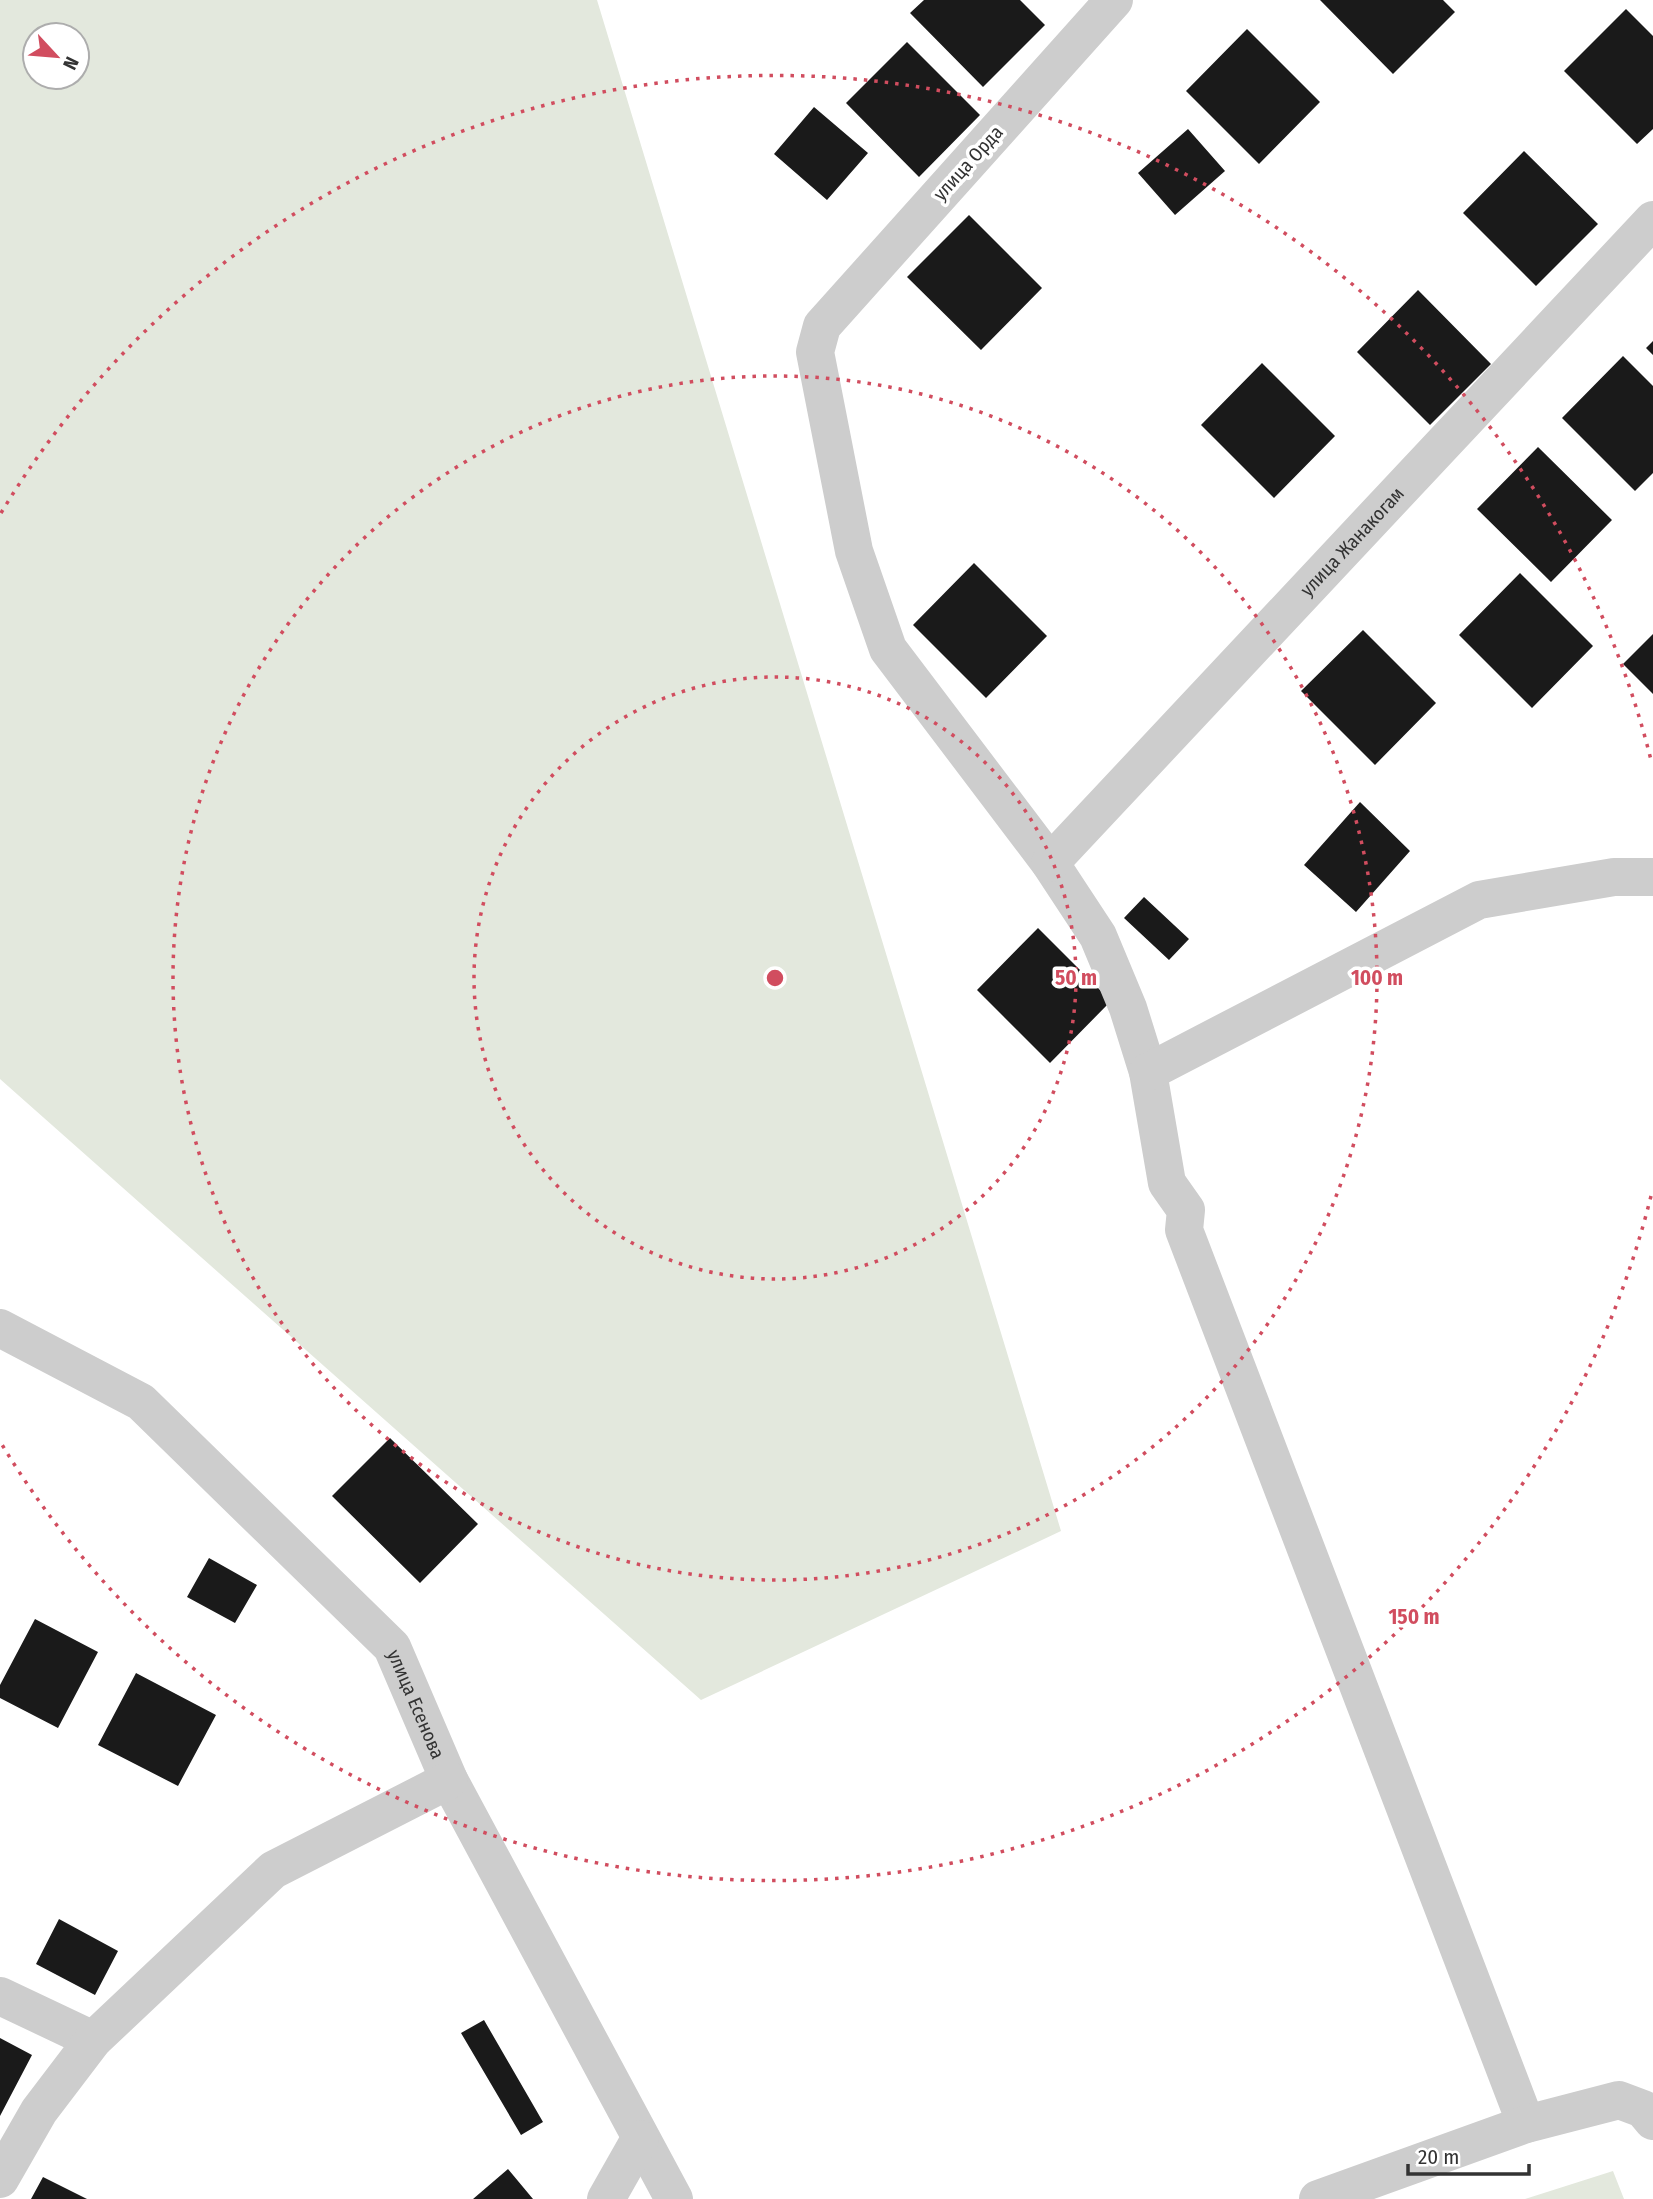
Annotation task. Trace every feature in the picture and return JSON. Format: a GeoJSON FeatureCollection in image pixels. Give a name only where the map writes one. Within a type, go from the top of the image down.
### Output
{"type":"FeatureCollection","features":[{"type":"Feature","properties":{"kind":"street","name":"улица Орда"},"geometry":{"type":"LineString","coordinates":[[1050,863],[888,649],[854,551],[815,352],[822,326],[1114,0]]}},
{"type":"Feature","properties":{"kind":"street","name":"улица Жанакогам"},"geometry":{"type":"LineString","coordinates":[[1050,863],[1653,220]]}},
{"type":"Feature","properties":{"kind":"street"},"geometry":{"type":"LineString","coordinates":[[1050,863],[1098,936],[1128,1008],[1148,1072],[1167,1183],[1186,1210],[1184,1230],[1526,2124]]}},
{"type":"Feature","properties":{"kind":"street"},"geometry":{"type":"LineString","coordinates":[[1148,1072],[1479,900],[1614,877],[1653,877]]}},
{"type":"Feature","properties":{"kind":"street","name":"улица Есенова"},"geometry":{"type":"LineString","coordinates":[[0,1328],[141,1402],[392,1647],[449,1780],[273,1870],[93,2040],[39,2111],[0,2179]]}},
{"type":"Feature","properties":{"kind":"street"},"geometry":{"type":"LineString","coordinates":[[449,1780],[674,2199]]}},
{"type":"Feature","properties":{"kind":"street"},"geometry":{"type":"LineString","coordinates":[[0,1996],[93,2040]]}},
{"type":"Feature","properties":{"kind":"street"},"geometry":{"type":"LineString","coordinates":[[1318,2199],[1526,2124],[1619,2101],[1643,2109],[1653,2121]]}},
{"type":"Feature","properties":{"kind":"street"},"geometry":{"type":"LineString","coordinates":[[606,2199],[640,2139]]}},
{"type":"Feature","properties":{"kind":"shaded area"},"geometry":{"type":"Polygon","coordinates":[[[0,0],[597,0],[1061,1531],[701,1700],[0,1079],[0,0]]]}},
{"type":"Feature","properties":{"kind":"shaded area"},"geometry":{"type":"Polygon","coordinates":[[[1613,2171],[1624,2199],[1525,2199],[1613,2171]]]}},
{"type":"Feature","properties":{"kind":"building"},"geometry":{"type":"Polygon","coordinates":[[[924,0],[1020,0],[1045,25],[983,87],[910,13],[924,0]]]}},
{"type":"Feature","properties":{"kind":"building"},"geometry":{"type":"Polygon","coordinates":[[[1320,0],[1443,0],[1455,12],[1393,74],[1320,0]]]}},
{"type":"Feature","properties":{"kind":"building"},"geometry":{"type":"Polygon","coordinates":[[[1626,9],[1653,36],[1653,129],[1637,144],[1564,71],[1626,9]]]}},
{"type":"Feature","properties":{"kind":"building"},"geometry":{"type":"Polygon","coordinates":[[[1247,29],[1320,102],[1259,164],[1186,91],[1247,29]]]}},
{"type":"Feature","properties":{"kind":"building"},"geometry":{"type":"Polygon","coordinates":[[[907,42],[980,115],[919,177],[846,103],[907,42]]]}},
{"type":"Feature","properties":{"kind":"building"},"geometry":{"type":"Polygon","coordinates":[[[814,107],[868,153],[827,200],[774,154],[814,107]]]}},
{"type":"Feature","properties":{"kind":"building"},"geometry":{"type":"Polygon","coordinates":[[[1188,129],[1225,171],[1175,215],[1138,173],[1188,129]]]}},
{"type":"Feature","properties":{"kind":"building"},"geometry":{"type":"Polygon","coordinates":[[[1524,151],[1598,224],[1536,286],[1463,213],[1524,151]]]}},
{"type":"Feature","properties":{"kind":"building"},"geometry":{"type":"Polygon","coordinates":[[[969,215],[1042,288],[981,350],[907,277],[969,215]]]}},
{"type":"Feature","properties":{"kind":"building"},"geometry":{"type":"Polygon","coordinates":[[[1418,290],[1491,364],[1430,425],[1357,352],[1418,290]]]}},
{"type":"Feature","properties":{"kind":"building"},"geometry":{"type":"Polygon","coordinates":[[[1653,341],[1653,355],[1646,348],[1653,341]]]}},
{"type":"Feature","properties":{"kind":"building"},"geometry":{"type":"Polygon","coordinates":[[[1623,356],[1653,386],[1653,473],[1635,491],[1562,418],[1623,356]]]}},
{"type":"Feature","properties":{"kind":"building"},"geometry":{"type":"Polygon","coordinates":[[[1262,363],[1335,436],[1274,498],[1201,425],[1262,363]]]}},
{"type":"Feature","properties":{"kind":"building"},"geometry":{"type":"Polygon","coordinates":[[[1538,447],[1612,520],[1551,582],[1477,509],[1538,447]]]}},
{"type":"Feature","properties":{"kind":"building"},"geometry":{"type":"Polygon","coordinates":[[[974,563],[1047,636],[986,698],[913,625],[974,563]]]}},
{"type":"Feature","properties":{"kind":"building"},"geometry":{"type":"Polygon","coordinates":[[[1520,573],[1593,646],[1532,708],[1459,635],[1520,573]]]}},
{"type":"Feature","properties":{"kind":"building"},"geometry":{"type":"Polygon","coordinates":[[[1363,630],[1436,703],[1375,765],[1301,691],[1363,630]]]}},
{"type":"Feature","properties":{"kind":"building"},"geometry":{"type":"Polygon","coordinates":[[[1653,634],[1653,694],[1623,664],[1653,634]]]}},
{"type":"Feature","properties":{"kind":"building"},"geometry":{"type":"Polygon","coordinates":[[[1360,802],[1410,851],[1356,912],[1304,865],[1360,802]]]}},
{"type":"Feature","properties":{"kind":"building"},"geometry":{"type":"Polygon","coordinates":[[[1144,897],[1189,939],[1169,960],[1124,918],[1144,897]]]}},
{"type":"Feature","properties":{"kind":"building"},"geometry":{"type":"Polygon","coordinates":[[[1038,928],[1111,1001],[1050,1063],[977,990],[1038,928]]]}},
{"type":"Feature","properties":{"kind":"building"},"geometry":{"type":"Polygon","coordinates":[[[390,1438],[478,1524],[420,1583],[332,1496],[390,1438]]]}},
{"type":"Feature","properties":{"kind":"building"},"geometry":{"type":"Polygon","coordinates":[[[209,1558],[257,1585],[235,1623],[187,1597],[209,1558]]]}},
{"type":"Feature","properties":{"kind":"building"},"geometry":{"type":"Polygon","coordinates":[[[35,1619],[98,1652],[58,1728],[0,1698],[0,1685],[35,1619]]]}},
{"type":"Feature","properties":{"kind":"building"},"geometry":{"type":"Polygon","coordinates":[[[136,1673],[216,1715],[178,1786],[98,1745],[136,1673]]]}},
{"type":"Feature","properties":{"kind":"building"},"geometry":{"type":"Polygon","coordinates":[[[59,1919],[118,1951],[95,1995],[36,1964],[59,1919]]]}},
{"type":"Feature","properties":{"kind":"building"},"geometry":{"type":"Polygon","coordinates":[[[484,2020],[543,2122],[521,2135],[461,2033],[484,2020]]]}},
{"type":"Feature","properties":{"kind":"building"},"geometry":{"type":"Polygon","coordinates":[[[0,2038],[32,2055],[0,2116],[0,2038]]]}},
{"type":"Feature","properties":{"kind":"building"},"geometry":{"type":"Polygon","coordinates":[[[508,2169],[533,2199],[473,2199],[508,2169]]]}},
{"type":"Feature","properties":{"kind":"building"},"geometry":{"type":"Polygon","coordinates":[[[43,2177],[87,2199],[31,2199],[43,2177]]]}}]}
